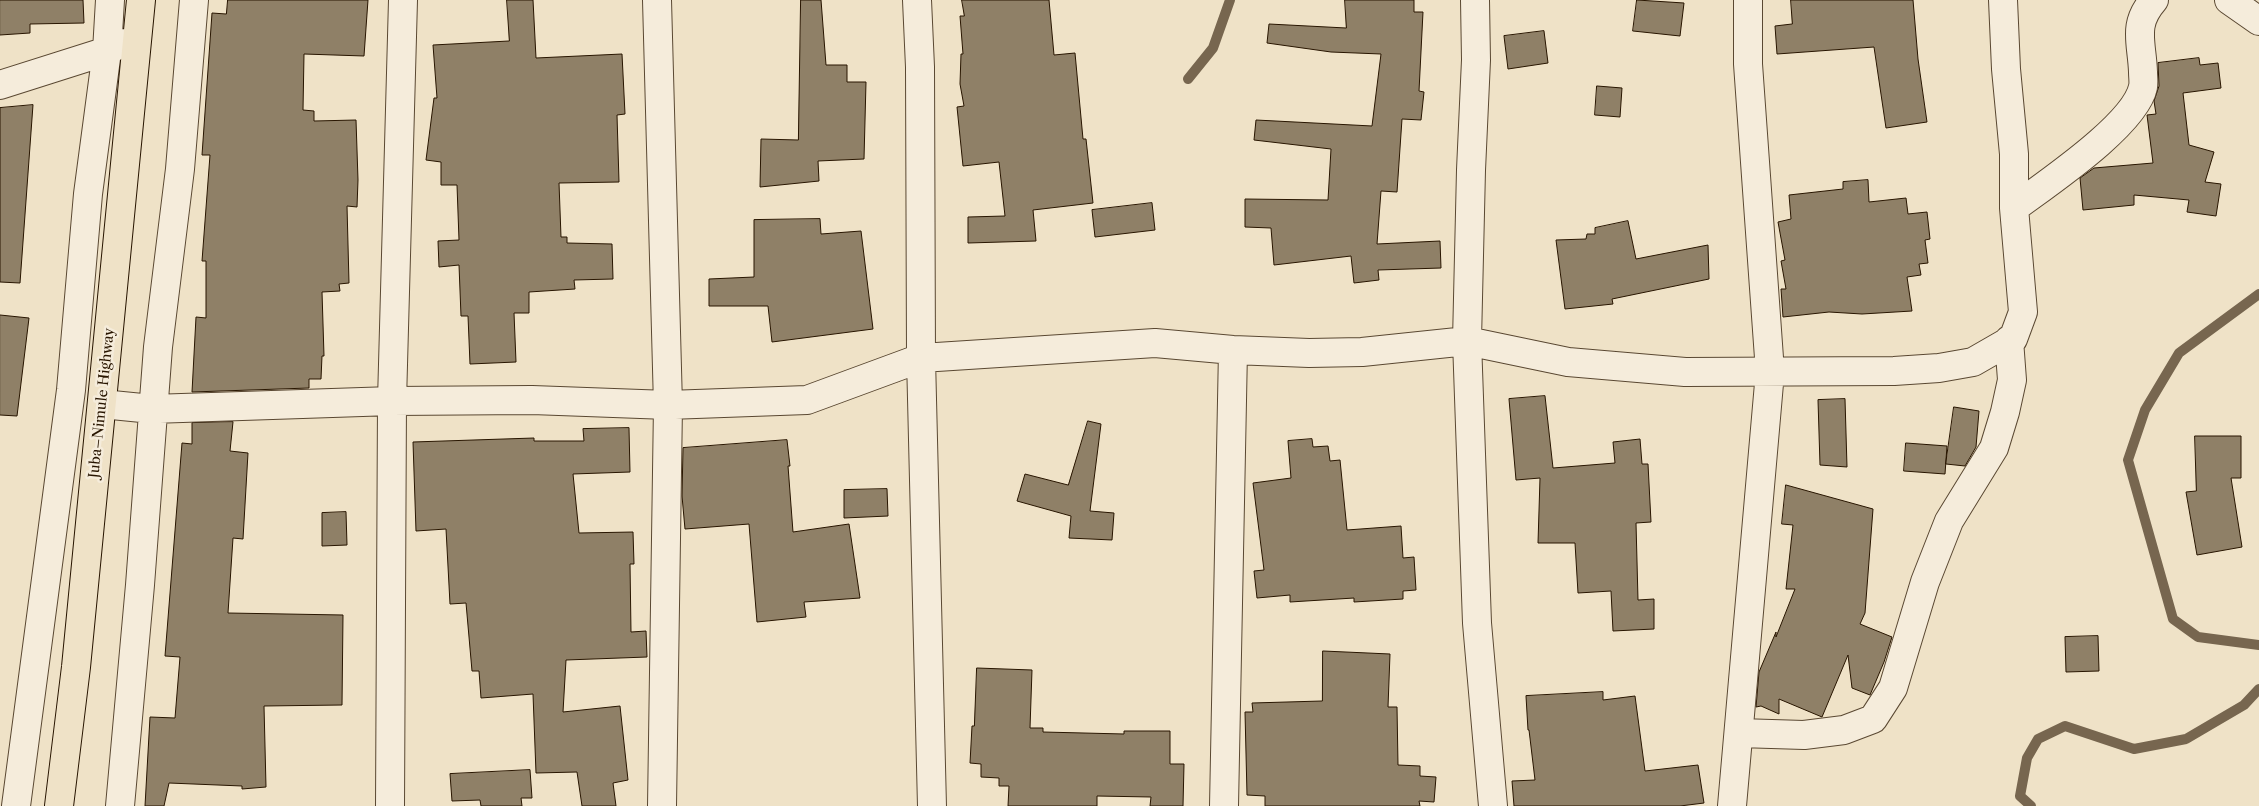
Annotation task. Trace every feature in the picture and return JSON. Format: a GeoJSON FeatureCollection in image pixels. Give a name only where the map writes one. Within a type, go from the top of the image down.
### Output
{"type":"FeatureCollection","features":[{"type":"Feature","properties":{"kind":"main road","name":"Juba–Nimule Highway"},"geometry":{"type":"LineString","coordinates":[[59,806],[76,667],[141,0]]}},
{"type":"Feature","properties":{"kind":"street"},"geometry":{"type":"LineString","coordinates":[[16,806],[71,390],[88,194],[107,51],[110,0]]}},
{"type":"Feature","properties":{"kind":"street"},"geometry":{"type":"LineString","coordinates":[[120,806],[140,586],[152,409],[180,169],[194,0]]}},
{"type":"Feature","properties":{"kind":"street"},"geometry":{"type":"LineString","coordinates":[[390,806],[392,401],[404,0]]}},
{"type":"Feature","properties":{"kind":"street"},"geometry":{"type":"LineString","coordinates":[[657,0],[668,405],[662,806]]}},
{"type":"Feature","properties":{"kind":"street"},"geometry":{"type":"LineString","coordinates":[[917,0],[920,77],[921,358],[932,806]]}},
{"type":"Feature","properties":{"kind":"street"},"geometry":{"type":"LineString","coordinates":[[1475,0],[1476,60],[1467,341],[1477,623],[1493,806]]}},
{"type":"Feature","properties":{"kind":"street"},"geometry":{"type":"LineString","coordinates":[[1732,806],[1770,372],[1748,64],[1748,0]]}},
{"type":"Feature","properties":{"kind":"street"},"geometry":{"type":"LineString","coordinates":[[102,404],[152,409],[392,401],[532,400],[668,405],[807,400],[921,358],[1155,343],[1233,350],[1362,352],[1467,341],[1568,362],[1685,372],[1894,371],[1939,368],[1973,362],[2013,339],[2023,312],[2014,208],[2014,154],[2006,69],[2003,0]]}},
{"type":"Feature","properties":{"kind":"street"},"geometry":{"type":"LineString","coordinates":[[2014,208],[2112,131],[2135,107],[2144,86],[2138,32],[2142,16],[2154,0]]}},
{"type":"Feature","properties":{"kind":"street"},"geometry":{"type":"LineString","coordinates":[[2230,0],[2259,21]]}},
{"type":"Feature","properties":{"kind":"street"},"geometry":{"type":"LineString","coordinates":[[0,85],[107,51],[139,34]]}},
{"type":"Feature","properties":{"kind":"street"},"geometry":{"type":"LineString","coordinates":[[1739,733],[1804,735],[1844,730],[1873,719],[1893,688],[1925,582],[1949,522],[1994,448],[2012,380],[2009,340]]}},
{"type":"Feature","properties":{"kind":"street"},"geometry":{"type":"LineString","coordinates":[[1224,806],[1233,350]]}},
{"type":"Feature","properties":{"kind":"building"},"geometry":{"type":"Polygon","coordinates":[[[0,0],[83,0],[84,23],[30,24],[30,33],[0,35],[0,0]]]}},
{"type":"Feature","properties":{"kind":"building"},"geometry":{"type":"Polygon","coordinates":[[[228,0],[368,0],[364,56],[304,54],[303,110],[314,111],[314,121],[356,120],[358,180],[357,207],[347,206],[349,283],[339,284],[340,291],[322,292],[324,356],[322,356],[321,379],[309,379],[309,388],[192,392],[196,317],[206,318],[206,261],[202,261],[210,155],[202,155],[212,13],[226,14],[228,0]]]}},
{"type":"Feature","properties":{"kind":"building"},"geometry":{"type":"Polygon","coordinates":[[[507,0],[533,0],[536,58],[622,54],[625,114],[617,115],[619,182],[559,183],[561,237],[567,237],[567,243],[612,244],[613,279],[574,280],[575,289],[529,292],[529,313],[514,313],[516,362],[470,364],[468,316],[461,316],[459,265],[439,267],[438,241],[459,240],[457,185],[441,185],[441,162],[426,160],[434,98],[437,98],[433,45],[509,41],[507,0]]]}},
{"type":"Feature","properties":{"kind":"building"},"geometry":{"type":"Polygon","coordinates":[[[801,0],[821,0],[826,65],[847,65],[847,82],[866,82],[864,159],[818,161],[819,181],[760,187],[761,139],[798,140],[801,0]]]}},
{"type":"Feature","properties":{"kind":"building"},"geometry":{"type":"Polygon","coordinates":[[[962,0],[1049,0],[1054,55],[1075,53],[1083,139],[1086,139],[1093,203],[1033,210],[1036,241],[968,243],[968,217],[1005,216],[999,162],[963,166],[957,107],[964,106],[960,84],[961,54],[963,54],[960,16],[964,16],[962,0]]]}},
{"type":"Feature","properties":{"kind":"building"},"geometry":{"type":"Polygon","coordinates":[[[1345,0],[1414,0],[1414,12],[1423,12],[1419,91],[1424,92],[1421,120],[1402,119],[1397,192],[1381,191],[1377,244],[1440,241],[1441,268],[1378,270],[1379,280],[1354,283],[1351,256],[1274,265],[1271,228],[1245,227],[1245,199],[1328,200],[1331,149],[1254,140],[1256,120],[1372,126],[1381,54],[1331,52],[1267,43],[1269,24],[1346,28],[1345,0]]]}},
{"type":"Feature","properties":{"kind":"building"},"geometry":{"type":"Polygon","coordinates":[[[1637,0],[1684,3],[1680,36],[1633,31],[1637,0]]]}},
{"type":"Feature","properties":{"kind":"building"},"geometry":{"type":"Polygon","coordinates":[[[1791,0],[1913,0],[1918,59],[1927,122],[1886,128],[1874,47],[1777,54],[1775,26],[1792,24],[1791,0]]]}},
{"type":"Feature","properties":{"kind":"building"},"geometry":{"type":"Polygon","coordinates":[[[1544,31],[1548,63],[1508,69],[1504,36],[1544,31]]]}},
{"type":"Feature","properties":{"kind":"building"},"geometry":{"type":"Polygon","coordinates":[[[2199,58],[2200,65],[2218,63],[2221,88],[2183,93],[2189,145],[2214,152],[2205,182],[2221,184],[2216,216],[2187,212],[2189,200],[2134,195],[2134,205],[2083,210],[2080,178],[2094,168],[2153,163],[2147,115],[2156,114],[2154,101],[2159,86],[2158,63],[2199,58]]]}},
{"type":"Feature","properties":{"kind":"building"},"geometry":{"type":"Polygon","coordinates":[[[1597,86],[1622,88],[1620,117],[1595,115],[1597,86]]]}},
{"type":"Feature","properties":{"kind":"building"},"geometry":{"type":"Polygon","coordinates":[[[33,105],[20,283],[0,282],[0,108],[33,105]]]}},
{"type":"Feature","properties":{"kind":"building"},"geometry":{"type":"Polygon","coordinates":[[[1868,180],[1869,202],[1906,198],[1908,214],[1927,212],[1930,239],[1925,240],[1928,263],[1919,264],[1921,275],[1907,277],[1912,311],[1862,314],[1829,312],[1783,317],[1781,289],[1786,289],[1781,261],[1785,260],[1778,222],[1791,219],[1789,195],[1843,189],[1843,182],[1868,180]]]}},
{"type":"Feature","properties":{"kind":"building"},"geometry":{"type":"Polygon","coordinates":[[[1152,203],[1155,230],[1095,237],[1092,210],[1152,203]]]}},
{"type":"Feature","properties":{"kind":"building"},"geometry":{"type":"Polygon","coordinates":[[[820,219],[821,234],[861,231],[873,329],[772,342],[768,306],[709,306],[709,279],[754,277],[754,220],[820,219]]]}},
{"type":"Feature","properties":{"kind":"building"},"geometry":{"type":"Polygon","coordinates":[[[1628,221],[1636,259],[1708,245],[1709,279],[1612,299],[1613,304],[1565,309],[1556,240],[1586,239],[1587,234],[1595,234],[1595,228],[1628,221]]]}},
{"type":"Feature","properties":{"kind":"building"},"geometry":{"type":"Polygon","coordinates":[[[0,315],[29,318],[17,416],[0,415],[0,315]]]}},
{"type":"Feature","properties":{"kind":"building"},"geometry":{"type":"Polygon","coordinates":[[[1545,396],[1553,468],[1615,463],[1613,442],[1640,439],[1642,464],[1648,464],[1651,522],[1636,523],[1638,600],[1654,599],[1654,629],[1613,631],[1611,591],[1578,593],[1575,543],[1538,543],[1540,478],[1516,480],[1509,399],[1545,396]]]}},
{"type":"Feature","properties":{"kind":"building"},"geometry":{"type":"Polygon","coordinates":[[[1845,399],[1847,467],[1820,465],[1818,400],[1845,399]]]}},
{"type":"Feature","properties":{"kind":"building"},"geometry":{"type":"Polygon","coordinates":[[[1954,407],[1979,411],[1976,447],[1965,466],[1946,464],[1954,407]]]}},
{"type":"Feature","properties":{"kind":"building"},"geometry":{"type":"Polygon","coordinates":[[[1088,421],[1101,424],[1090,511],[1114,513],[1112,540],[1069,538],[1071,516],[1017,501],[1025,474],[1068,485],[1088,421]]]}},
{"type":"Feature","properties":{"kind":"building"},"geometry":{"type":"Polygon","coordinates":[[[233,422],[230,451],[248,453],[243,539],[233,538],[228,613],[343,615],[342,705],[264,706],[266,787],[242,789],[242,786],[169,783],[164,806],[145,806],[150,717],[175,718],[180,657],[165,656],[182,443],[192,444],[192,423],[233,422]]]}},
{"type":"Feature","properties":{"kind":"building"},"geometry":{"type":"Polygon","coordinates":[[[629,428],[630,472],[573,474],[579,533],[633,532],[634,564],[630,564],[631,632],[646,631],[647,657],[566,660],[563,712],[620,706],[628,780],[613,783],[616,806],[582,806],[577,772],[536,773],[533,694],[481,698],[479,671],[472,671],[466,603],[450,604],[446,529],[416,531],[413,442],[534,438],[534,441],[584,441],[583,429],[629,428]]]}},
{"type":"Feature","properties":{"kind":"building"},"geometry":{"type":"Polygon","coordinates":[[[2195,436],[2241,436],[2241,478],[2231,478],[2242,547],[2197,555],[2186,492],[2196,491],[2195,436]]]}},
{"type":"Feature","properties":{"kind":"building"},"geometry":{"type":"Polygon","coordinates":[[[1312,439],[1313,447],[1328,446],[1330,461],[1340,460],[1347,530],[1401,526],[1403,558],[1414,557],[1416,590],[1403,591],[1403,599],[1354,602],[1354,598],[1290,602],[1290,595],[1257,598],[1254,571],[1264,570],[1253,483],[1291,478],[1288,441],[1312,439]]]}},
{"type":"Feature","properties":{"kind":"building"},"geometry":{"type":"Polygon","coordinates":[[[787,440],[793,532],[849,524],[860,598],[804,602],[806,617],[757,622],[749,524],[685,529],[682,496],[683,448],[787,440]]]}},
{"type":"Feature","properties":{"kind":"building"},"geometry":{"type":"Polygon","coordinates":[[[1906,443],[1947,446],[1945,474],[1904,471],[1906,443]]]}},
{"type":"Feature","properties":{"kind":"building"},"geometry":{"type":"Polygon","coordinates":[[[1786,485],[1873,509],[1865,613],[1860,624],[1892,637],[1870,695],[1852,688],[1848,655],[1822,717],[1779,699],[1779,714],[1761,706],[1756,707],[1759,672],[1776,632],[1776,637],[1795,589],[1786,589],[1793,525],[1782,524],[1786,485]]]}},
{"type":"Feature","properties":{"kind":"building"},"geometry":{"type":"Polygon","coordinates":[[[887,489],[888,516],[844,518],[844,490],[887,489]]]}},
{"type":"Feature","properties":{"kind":"building"},"geometry":{"type":"Polygon","coordinates":[[[346,512],[347,545],[322,546],[322,513],[346,512]]]}},
{"type":"Feature","properties":{"kind":"building"},"geometry":{"type":"Polygon","coordinates":[[[2098,636],[2099,671],[2066,672],[2065,637],[2098,636]]]}},
{"type":"Feature","properties":{"kind":"building"},"geometry":{"type":"Polygon","coordinates":[[[1323,651],[1390,654],[1388,707],[1397,707],[1398,765],[1420,766],[1420,776],[1436,777],[1434,802],[1419,801],[1420,806],[1265,806],[1265,796],[1247,795],[1245,712],[1253,712],[1252,703],[1322,701],[1323,651]]]}},
{"type":"Feature","properties":{"kind":"building"},"geometry":{"type":"Polygon","coordinates":[[[977,668],[1032,670],[1030,728],[1043,728],[1043,732],[1124,734],[1124,731],[1170,731],[1170,764],[1184,764],[1183,806],[1150,806],[1151,797],[1097,796],[1097,806],[1008,806],[1009,786],[999,786],[999,778],[981,777],[981,764],[970,763],[977,668]]]}},
{"type":"Feature","properties":{"kind":"building"},"geometry":{"type":"Polygon","coordinates":[[[1603,692],[1603,700],[1635,696],[1645,771],[1698,765],[1704,803],[1680,806],[1514,806],[1512,781],[1535,780],[1528,730],[1526,696],[1603,692]]]}},
{"type":"Feature","properties":{"kind":"building"},"geometry":{"type":"Polygon","coordinates":[[[530,770],[532,798],[521,798],[522,806],[481,806],[480,800],[452,801],[450,774],[530,770]]]}},
{"type":"Feature","properties":{"kind":"waterway"},"geometry":{"type":"LineString","coordinates":[[1188,79],[1213,48],[1230,0]]}},
{"type":"Feature","properties":{"kind":"waterway"},"geometry":{"type":"LineString","coordinates":[[2259,294],[2179,353],[2145,410],[2128,460],[2173,619],[2198,637],[2259,645]]}},
{"type":"Feature","properties":{"kind":"waterway"},"geometry":{"type":"LineString","coordinates":[[2031,806],[2020,796],[2027,758],[2038,739],[2065,726],[2134,749],[2186,739],[2244,705],[2259,689]]}}]}
